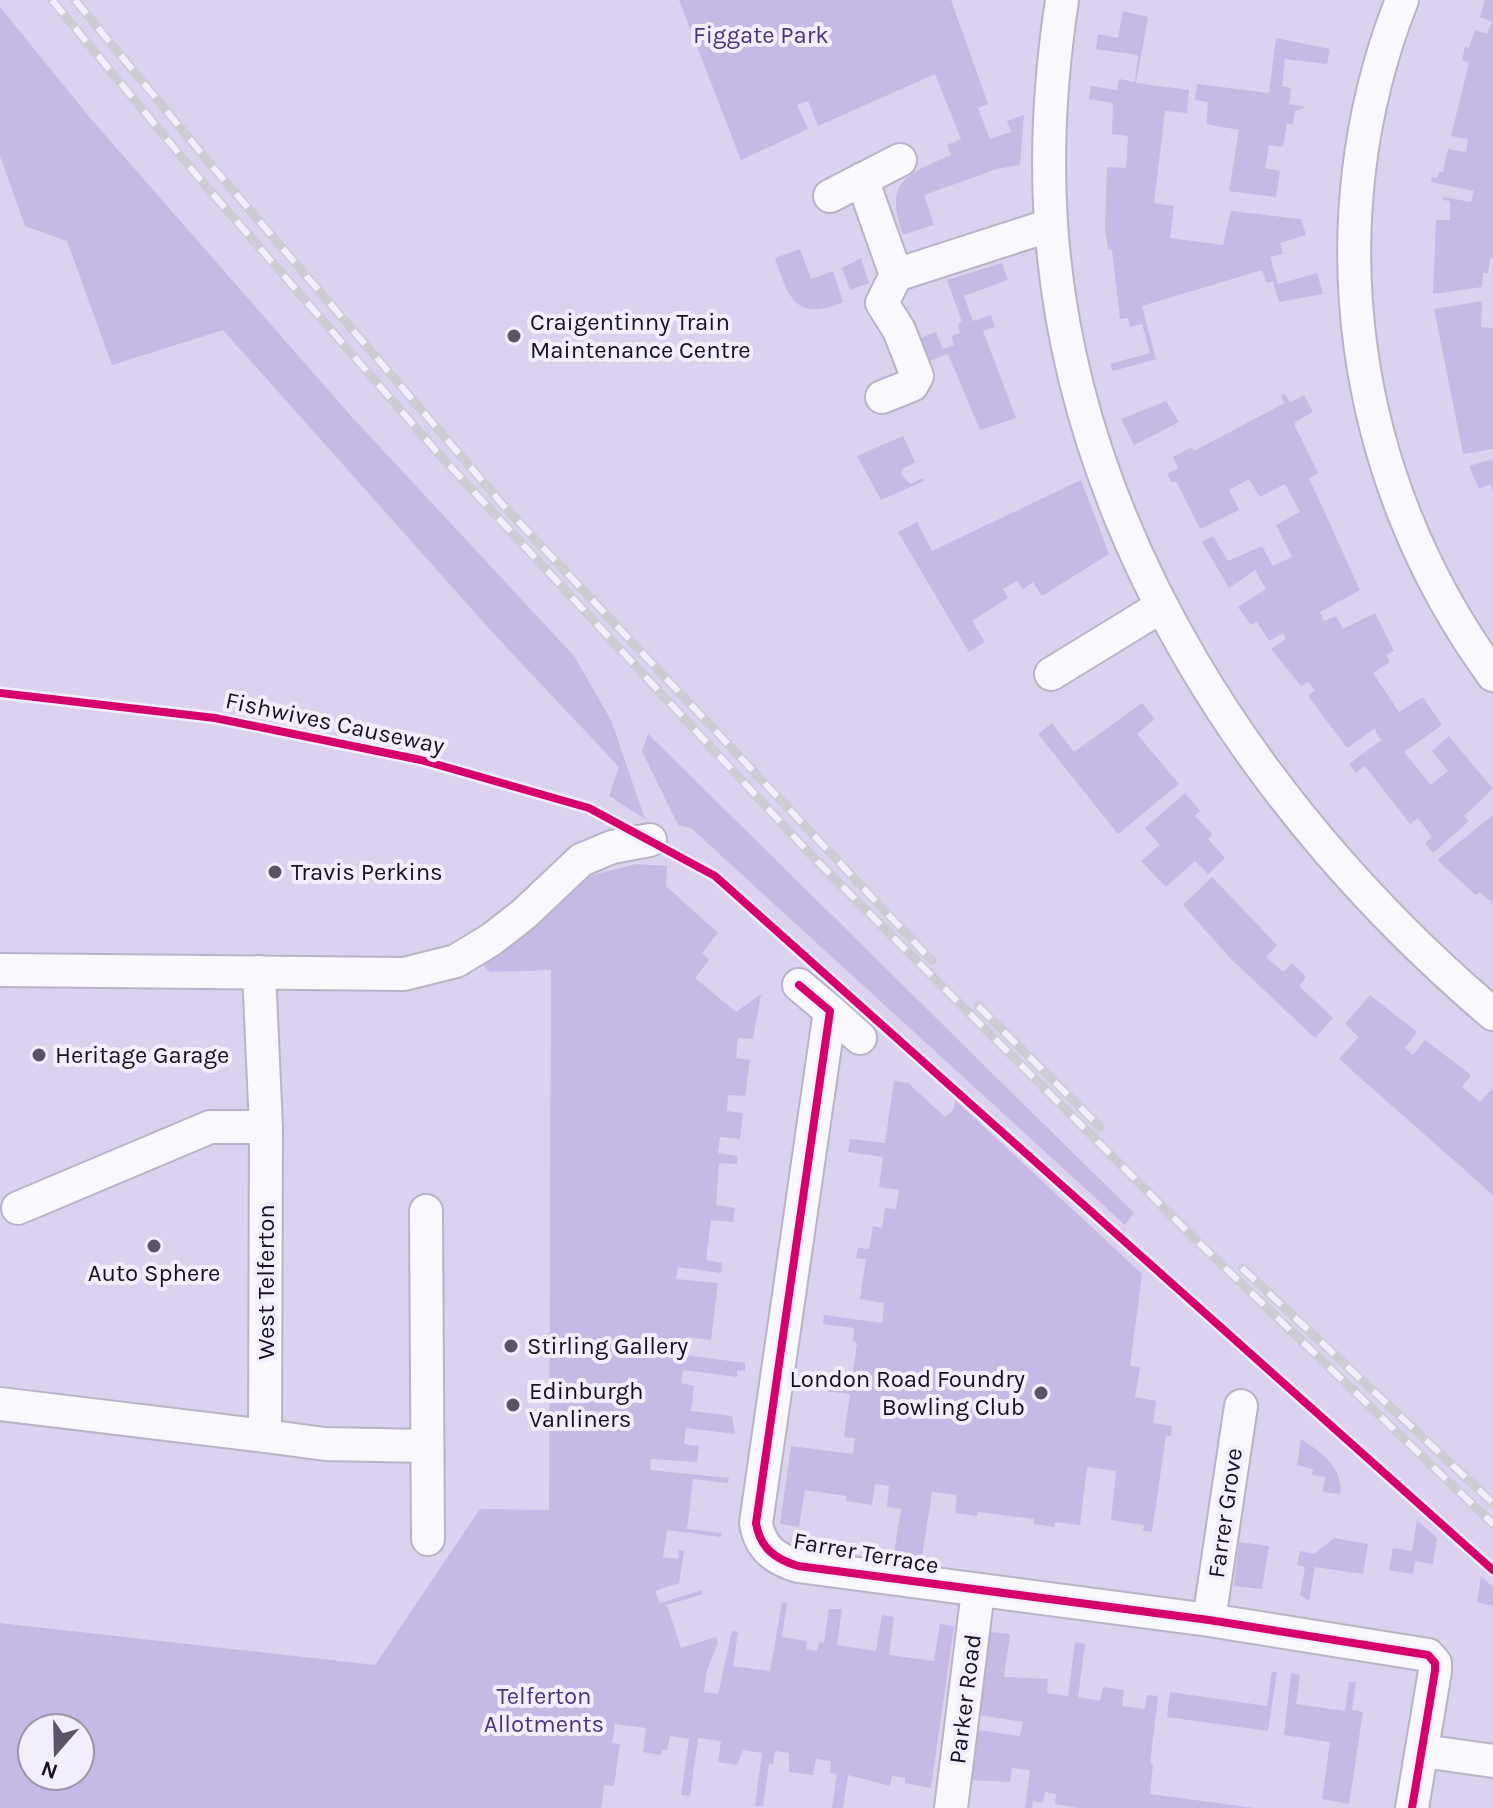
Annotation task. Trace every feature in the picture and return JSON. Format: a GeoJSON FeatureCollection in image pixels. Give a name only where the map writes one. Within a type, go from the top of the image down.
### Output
{"type":"FeatureCollection","features":[{"type":"Feature","properties":{"kind":"street"},"geometry":{"type":"LineString","coordinates":[[1062,0],[1050,132],[1051,225],[1058,285],[1087,420],[1107,485],[1162,606],[1249,748],[1307,827],[1382,912],[1493,1014]]}},
{"type":"Feature","properties":{"kind":"street"},"geometry":{"type":"LineString","coordinates":[[1402,0],[1375,81],[1357,181],[1353,262],[1361,362],[1379,443],[1405,520],[1444,599],[1493,675]]}},
{"type":"Feature","properties":{"kind":"street"},"geometry":{"type":"LineString","coordinates":[[830,196],[900,160]]}},
{"type":"Feature","properties":{"kind":"street"},"geometry":{"type":"LineString","coordinates":[[862,179],[896,275]]}},
{"type":"Feature","properties":{"kind":"street"},"geometry":{"type":"LineString","coordinates":[[882,397],[912,385],[917,376],[899,330],[882,303],[896,275],[1051,225]]}},
{"type":"Feature","properties":{"kind":"street"},"geometry":{"type":"LineString","coordinates":[[1051,674],[1162,606]]}},
{"type":"Feature","properties":{"kind":"street"},"geometry":{"type":"LineString","coordinates":[[0,970],[404,974],[456,961],[524,914],[581,860],[612,847],[650,840]]}},
{"type":"Feature","properties":{"kind":"street","name":"West Telferton"},"geometry":{"type":"LineString","coordinates":[[259,972],[266,1127],[265,1436]]}},
{"type":"Feature","properties":{"kind":"street"},"geometry":{"type":"LineString","coordinates":[[799,985],[860,1038]]}},
{"type":"Feature","properties":{"kind":"street","name":"Farrer Terrace"},"geometry":{"type":"LineString","coordinates":[[830,1011],[756,1523],[758,1534],[772,1555],[798,1566],[1209,1620],[1428,1655],[1435,1663],[1435,1671],[1423,1751]]}},
{"type":"Feature","properties":{"kind":"street"},"geometry":{"type":"LineString","coordinates":[[18,1208],[210,1127],[266,1127]]}},
{"type":"Feature","properties":{"kind":"street"},"geometry":{"type":"LineString","coordinates":[[426,1211],[428,1539]]}},
{"type":"Feature","properties":{"kind":"street"},"geometry":{"type":"LineString","coordinates":[[0,1404],[325,1444],[426,1446]]}},
{"type":"Feature","properties":{"kind":"street","name":"Farrer Grove"},"geometry":{"type":"LineString","coordinates":[[1209,1620],[1241,1406]]}},
{"type":"Feature","properties":{"kind":"street","name":"Parker Road"},"geometry":{"type":"LineString","coordinates":[[951,1808],[978,1591]]}},
{"type":"Feature","properties":{"kind":"street"},"geometry":{"type":"LineString","coordinates":[[1412,1808],[1423,1751],[1493,1761]]}},
{"type":"Feature","properties":{"kind":"green space","name":"Figgate Park"},"geometry":{"type":"Polygon","coordinates":[[[679,0],[951,0],[988,104],[978,108],[990,139],[1011,132],[1007,121],[1024,115],[1020,165],[997,169],[924,195],[934,225],[903,235],[896,203],[903,182],[921,168],[951,155],[947,145],[961,139],[935,74],[818,126],[808,101],[797,105],[808,129],[741,160],[679,0]]]}},
{"type":"Feature","properties":{"kind":"green space"},"geometry":{"type":"Polygon","coordinates":[[[1485,0],[1493,0],[1493,258],[1490,258],[1488,273],[1483,273],[1482,287],[1433,294],[1436,220],[1450,220],[1450,201],[1443,200],[1444,197],[1471,202],[1474,191],[1431,182],[1432,177],[1437,178],[1439,172],[1443,172],[1448,149],[1466,152],[1468,139],[1451,136],[1469,63],[1462,60],[1465,47],[1469,48],[1475,30],[1487,34],[1492,22],[1480,17],[1485,0]]]}},
{"type":"Feature","properties":{"kind":"green space"},"geometry":{"type":"Polygon","coordinates":[[[0,7],[91,119],[351,416],[574,656],[611,720],[645,819],[609,796],[619,767],[494,634],[223,330],[112,365],[67,241],[25,226],[0,156],[0,7]]]}},
{"type":"Feature","properties":{"kind":"green space"},"geometry":{"type":"Polygon","coordinates":[[[1123,11],[1148,17],[1136,83],[1189,90],[1187,113],[1165,111],[1154,203],[1174,206],[1170,238],[1223,245],[1231,211],[1301,219],[1306,235],[1280,243],[1283,254],[1270,257],[1278,284],[1317,273],[1323,294],[1279,302],[1273,281],[1267,283],[1262,270],[1142,306],[1156,359],[1113,371],[1110,364],[1150,353],[1142,324],[1130,327],[1128,318],[1120,319],[1112,250],[1108,250],[1105,228],[1107,167],[1126,168],[1128,136],[1112,134],[1113,103],[1089,99],[1091,86],[1117,90],[1119,79],[1135,82],[1138,55],[1096,49],[1098,34],[1118,38],[1123,11]]]}},
{"type":"Feature","properties":{"kind":"green space"},"geometry":{"type":"Polygon","coordinates":[[[1276,38],[1330,49],[1327,64],[1285,59],[1282,86],[1291,88],[1289,104],[1306,107],[1295,111],[1293,124],[1287,124],[1283,147],[1269,145],[1265,168],[1280,171],[1276,197],[1229,191],[1239,130],[1206,124],[1208,102],[1195,100],[1197,84],[1269,93],[1276,38]]]}},
{"type":"Feature","properties":{"kind":"green space"},"geometry":{"type":"Polygon","coordinates":[[[800,249],[811,279],[833,271],[843,302],[827,308],[805,308],[791,296],[775,258],[800,249]]]}},
{"type":"Feature","properties":{"kind":"green space"},"geometry":{"type":"Polygon","coordinates":[[[861,258],[869,283],[850,290],[842,268],[861,258]]]}},
{"type":"Feature","properties":{"kind":"green space"},"geometry":{"type":"Polygon","coordinates":[[[1002,263],[1008,280],[964,296],[973,321],[991,315],[995,327],[983,331],[1016,418],[980,430],[948,354],[927,362],[912,341],[936,332],[943,349],[954,345],[952,336],[960,333],[958,324],[962,322],[947,280],[1002,263]]]}},
{"type":"Feature","properties":{"kind":"green space"},"geometry":{"type":"Polygon","coordinates":[[[1482,301],[1481,327],[1493,328],[1493,449],[1463,454],[1434,309],[1482,301]]]}},
{"type":"Feature","properties":{"kind":"green space"},"geometry":{"type":"Polygon","coordinates":[[[1285,394],[1290,402],[1304,395],[1313,412],[1295,422],[1295,426],[1318,473],[1309,478],[1360,590],[1320,612],[1324,621],[1336,616],[1343,629],[1375,613],[1394,651],[1386,655],[1390,662],[1373,673],[1399,712],[1423,697],[1442,725],[1404,752],[1431,785],[1448,771],[1432,751],[1449,736],[1493,789],[1464,816],[1469,821],[1433,853],[1425,843],[1432,837],[1418,818],[1410,824],[1365,766],[1356,773],[1349,764],[1381,740],[1374,729],[1347,748],[1308,696],[1315,690],[1308,682],[1301,686],[1271,649],[1286,639],[1283,633],[1269,641],[1257,622],[1251,625],[1238,607],[1266,589],[1255,570],[1229,588],[1202,542],[1213,536],[1228,561],[1262,546],[1273,566],[1292,557],[1276,525],[1300,512],[1285,484],[1260,497],[1249,479],[1229,490],[1239,510],[1200,529],[1176,481],[1172,483],[1167,474],[1178,468],[1173,457],[1192,447],[1194,451],[1281,405],[1284,403],[1281,396],[1285,394]]]}},
{"type":"Feature","properties":{"kind":"green space"},"geometry":{"type":"Polygon","coordinates":[[[1166,401],[1179,422],[1134,445],[1121,419],[1166,401]]]}},
{"type":"Feature","properties":{"kind":"green space"},"geometry":{"type":"Polygon","coordinates":[[[903,436],[915,462],[902,469],[901,474],[910,484],[923,478],[924,481],[881,500],[857,456],[903,436]]]}},
{"type":"Feature","properties":{"kind":"green space"},"geometry":{"type":"Polygon","coordinates":[[[1493,459],[1493,492],[1490,484],[1479,489],[1469,466],[1493,459]]]}},
{"type":"Feature","properties":{"kind":"green space"},"geometry":{"type":"Polygon","coordinates":[[[1081,480],[1109,554],[1042,596],[1033,582],[1023,589],[1017,581],[1003,589],[1008,598],[972,621],[985,642],[969,652],[898,532],[917,522],[932,551],[1081,480]]]}},
{"type":"Feature","properties":{"kind":"green space"},"geometry":{"type":"Polygon","coordinates":[[[1142,703],[1155,719],[1137,734],[1179,784],[1118,834],[1038,734],[1052,723],[1074,752],[1142,703]]]}},
{"type":"Feature","properties":{"kind":"green space"},"geometry":{"type":"Polygon","coordinates":[[[648,734],[1134,1213],[1125,1225],[691,828],[678,825],[642,751],[648,734]]]}},
{"type":"Feature","properties":{"kind":"green space"},"geometry":{"type":"Polygon","coordinates":[[[1185,793],[1200,811],[1195,816],[1212,834],[1208,839],[1225,858],[1208,874],[1195,861],[1166,887],[1141,861],[1160,845],[1145,828],[1185,793]]]}},
{"type":"Feature","properties":{"kind":"green space"},"geometry":{"type":"Polygon","coordinates":[[[1493,815],[1493,904],[1480,892],[1476,895],[1437,860],[1493,815]]]}},
{"type":"Feature","properties":{"kind":"green space","name":"Telferton Allotments"},"geometry":{"type":"Polygon","coordinates":[[[636,864],[667,866],[666,886],[718,933],[702,953],[709,960],[695,978],[736,1012],[761,994],[753,1039],[738,1038],[736,1058],[750,1060],[745,1096],[728,1095],[727,1111],[743,1113],[740,1139],[720,1137],[718,1153],[738,1156],[737,1164],[719,1163],[716,1205],[735,1208],[733,1222],[711,1220],[706,1260],[722,1263],[721,1273],[678,1267],[676,1279],[718,1283],[711,1340],[687,1337],[685,1355],[745,1363],[745,1371],[737,1370],[737,1377],[683,1370],[681,1383],[694,1386],[691,1411],[732,1416],[735,1434],[686,1428],[684,1444],[699,1446],[697,1462],[651,1459],[650,1470],[729,1478],[728,1483],[693,1479],[687,1529],[722,1533],[721,1537],[667,1530],[663,1557],[678,1559],[679,1550],[684,1551],[679,1583],[655,1591],[660,1603],[702,1590],[703,1594],[667,1605],[681,1648],[716,1637],[718,1643],[707,1670],[704,1692],[718,1694],[732,1631],[738,1632],[733,1666],[770,1671],[782,1603],[787,1603],[782,1637],[807,1641],[806,1649],[817,1651],[819,1642],[824,1643],[829,1609],[842,1609],[837,1645],[876,1651],[882,1615],[894,1617],[889,1655],[934,1661],[940,1624],[954,1626],[931,1788],[905,1783],[905,1778],[892,1776],[890,1786],[848,1775],[843,1808],[832,1808],[837,1774],[830,1773],[831,1761],[816,1759],[813,1775],[789,1772],[789,1753],[775,1751],[773,1764],[769,1764],[763,1806],[755,1806],[762,1753],[743,1750],[737,1765],[718,1762],[721,1741],[698,1738],[690,1796],[681,1795],[689,1739],[670,1736],[667,1750],[662,1750],[661,1755],[643,1752],[646,1728],[615,1724],[612,1743],[620,1744],[614,1786],[604,1785],[601,1808],[0,1808],[0,1623],[375,1665],[480,1509],[549,1510],[551,970],[490,972],[481,963],[581,878],[636,864]]]}},
{"type":"Feature","properties":{"kind":"green space"},"geometry":{"type":"Polygon","coordinates":[[[1212,877],[1277,945],[1266,957],[1283,972],[1292,963],[1306,977],[1299,986],[1333,1018],[1315,1038],[1231,959],[1183,905],[1212,877]]]}},
{"type":"Feature","properties":{"kind":"green space"},"geometry":{"type":"Polygon","coordinates":[[[1370,995],[1417,1032],[1405,1048],[1413,1055],[1425,1040],[1471,1075],[1462,1087],[1480,1102],[1493,1088],[1493,1195],[1339,1059],[1359,1037],[1345,1024],[1370,995]]]}},
{"type":"Feature","properties":{"kind":"green space"},"geometry":{"type":"Polygon","coordinates":[[[894,1081],[908,1083],[945,1117],[954,1109],[955,1100],[1142,1274],[1130,1366],[1140,1367],[1135,1397],[1156,1401],[1153,1423],[1172,1426],[1171,1436],[1166,1436],[1152,1532],[1143,1531],[1144,1525],[1111,1520],[1116,1471],[1087,1467],[1080,1525],[1055,1522],[1054,1527],[1034,1524],[1034,1519],[978,1512],[977,1516],[955,1513],[957,1495],[932,1492],[921,1563],[893,1559],[901,1509],[887,1507],[889,1486],[875,1484],[872,1505],[846,1501],[846,1496],[805,1490],[799,1527],[780,1524],[791,1446],[853,1454],[855,1438],[844,1437],[850,1394],[816,1390],[817,1374],[852,1379],[857,1343],[853,1341],[854,1328],[823,1324],[824,1315],[882,1323],[884,1303],[860,1299],[866,1259],[856,1258],[858,1248],[869,1249],[873,1226],[882,1228],[885,1208],[896,1209],[899,1190],[879,1187],[883,1157],[848,1152],[850,1139],[885,1143],[894,1081]]]}},
{"type":"Feature","properties":{"kind":"green space"},"geometry":{"type":"Polygon","coordinates":[[[1301,1439],[1323,1455],[1335,1469],[1340,1494],[1323,1492],[1325,1477],[1312,1475],[1313,1469],[1297,1465],[1301,1439]]]}},
{"type":"Feature","properties":{"kind":"green space"},"geometry":{"type":"Polygon","coordinates":[[[1417,1520],[1437,1538],[1433,1564],[1415,1561],[1413,1574],[1389,1570],[1393,1548],[1412,1551],[1417,1520]]]}},
{"type":"Feature","properties":{"kind":"green space"},"geometry":{"type":"Polygon","coordinates":[[[1334,1538],[1368,1544],[1363,1574],[1315,1567],[1309,1601],[1300,1595],[1305,1567],[1297,1565],[1300,1551],[1314,1554],[1334,1538]]]}},
{"type":"Feature","properties":{"kind":"green space"},"geometry":{"type":"Polygon","coordinates":[[[1239,1542],[1269,1546],[1262,1589],[1234,1586],[1239,1542]]]}},
{"type":"Feature","properties":{"kind":"green space"},"geometry":{"type":"Polygon","coordinates":[[[1481,1576],[1493,1587],[1493,1606],[1477,1602],[1481,1576]]]}},
{"type":"Feature","properties":{"kind":"green space"},"geometry":{"type":"Polygon","coordinates":[[[990,1632],[1010,1634],[1004,1677],[1048,1679],[1047,1693],[1068,1696],[1075,1642],[1085,1644],[1078,1697],[1100,1701],[1103,1687],[1124,1690],[1122,1706],[1145,1709],[1147,1695],[1158,1696],[1150,1764],[1153,1765],[1150,1794],[1254,1808],[1078,1808],[1055,1804],[1056,1794],[1045,1792],[1043,1803],[1033,1801],[1032,1808],[1025,1808],[1030,1770],[1012,1768],[1010,1782],[972,1780],[978,1730],[1020,1736],[1023,1722],[980,1715],[990,1632]]]}},
{"type":"Feature","properties":{"kind":"green space"},"geometry":{"type":"Polygon","coordinates":[[[1272,1672],[1277,1672],[1268,1731],[1167,1717],[1170,1692],[1267,1706],[1272,1672]]]}},
{"type":"Feature","properties":{"kind":"green space"},"geometry":{"type":"Polygon","coordinates":[[[1291,1673],[1300,1675],[1296,1704],[1345,1711],[1349,1682],[1356,1682],[1352,1710],[1363,1712],[1349,1804],[1322,1799],[1330,1742],[1284,1735],[1291,1673]]]}},
{"type":"Feature","properties":{"kind":"railway"},"geometry":{"type":"LineString","coordinates":[[52,0],[199,178],[437,452],[812,856],[1197,1241],[1493,1524]]}},
{"type":"Feature","properties":{"kind":"railway"},"geometry":{"type":"LineString","coordinates":[[75,0],[212,166],[503,505],[932,961]]}},
{"type":"Feature","properties":{"kind":"railway"},"geometry":{"type":"LineString","coordinates":[[978,1006],[1100,1127]]}},
{"type":"Feature","properties":{"kind":"railway"},"geometry":{"type":"LineString","coordinates":[[1242,1268],[1493,1503]]}},
{"type":"Feature","properties":{"kind":"cycle path","name":"Fishwives Causeway"},"geometry":{"type":"LineString","coordinates":[[0,693],[215,718],[421,760],[589,808],[715,876],[1493,1570]]}},
{"type":"Feature","properties":{"kind":"cycle path"},"geometry":{"type":"LineString","coordinates":[[799,985],[830,1011],[756,1523],[765,1546],[782,1560],[798,1566],[1209,1620],[1428,1655],[1435,1663],[1435,1671],[1412,1808]]}},
{"type":"Feature","properties":{"kind":"place","name":"Craigentinny Train Maintenance Centre"},"geometry":{"type":"Point","coordinates":[514,336]}},
{"type":"Feature","properties":{"kind":"place","name":"Travis Perkins"},"geometry":{"type":"Point","coordinates":[275,872]}},
{"type":"Feature","properties":{"kind":"place","name":"Heritage Garage"},"geometry":{"type":"Point","coordinates":[39,1055]}},
{"type":"Feature","properties":{"kind":"place","name":"Auto Sphere"},"geometry":{"type":"Point","coordinates":[154,1246]}},
{"type":"Feature","properties":{"kind":"place","name":"Stirling Gallery"},"geometry":{"type":"Point","coordinates":[511,1346]}},
{"type":"Feature","properties":{"kind":"place","name":"London Road Foundry Bowling Club"},"geometry":{"type":"Point","coordinates":[1041,1393]}},
{"type":"Feature","properties":{"kind":"place","name":"Edinburgh Vanliners"},"geometry":{"type":"Point","coordinates":[513,1405]}}]}
